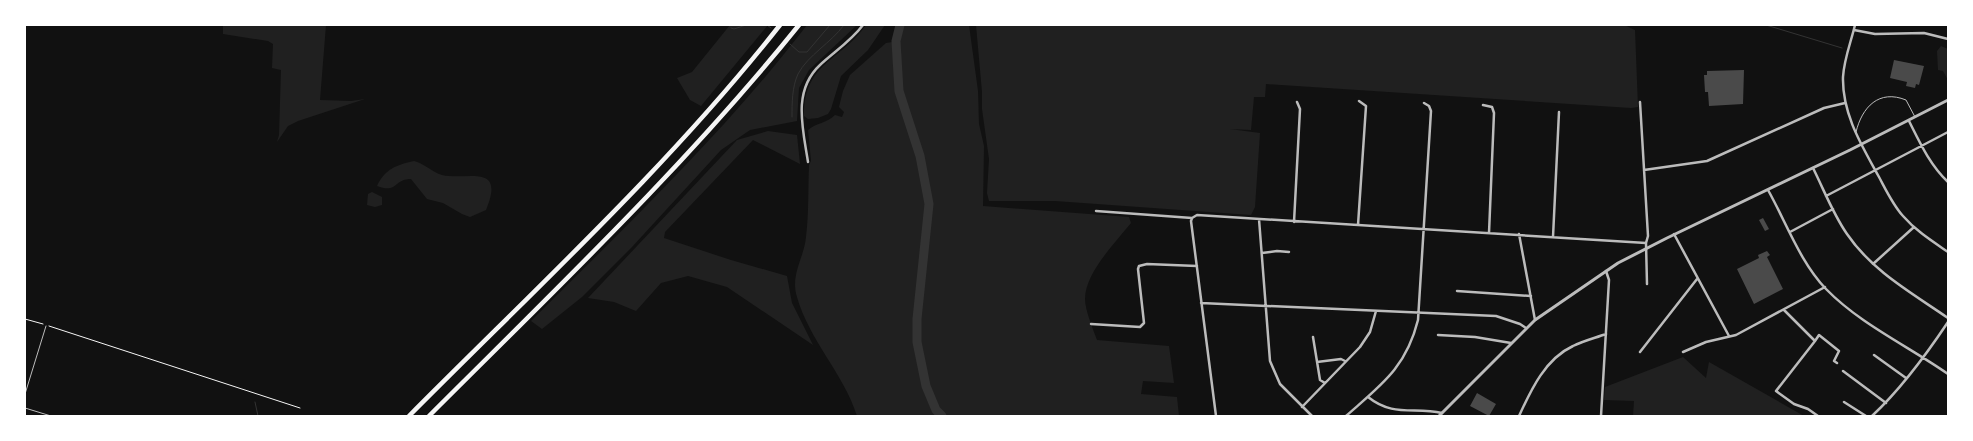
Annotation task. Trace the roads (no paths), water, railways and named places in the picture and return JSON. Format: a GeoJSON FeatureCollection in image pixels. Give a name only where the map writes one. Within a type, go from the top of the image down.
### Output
{"type":"FeatureCollection","features":[{"type":"Feature","properties":{"kind":"highway"},"geometry":{"type":"LineString","coordinates":[[409,416],[674,147],[780,25]]}},
{"type":"Feature","properties":{"kind":"highway"},"geometry":{"type":"LineString","coordinates":[[429,416],[689,153],[747,89],[799,25]]}},
{"type":"Feature","properties":{"kind":"street"},"geometry":{"type":"LineString","coordinates":[[808,162],[801,102],[804,88],[817,68],[863,25]]}},
{"type":"Feature","properties":{"kind":"street"},"geometry":{"type":"LineString","coordinates":[[1855,25],[1843,78],[1845,103],[1856,132],[1896,206],[1914,228],[1948,252]]}},
{"type":"Feature","properties":{"kind":"street"},"geometry":{"type":"LineString","coordinates":[[1854,30],[1882,34],[1921,33],[1948,40]]}},
{"type":"Feature","properties":{"kind":"street"},"geometry":{"type":"LineString","coordinates":[[1368,396],[1379,405],[1390,409],[1440,415],[1526,328],[1606,271],[1647,247],[1862,145],[1948,100]]}},
{"type":"Feature","properties":{"kind":"street"},"geometry":{"type":"LineString","coordinates":[[1358,225],[1366,106],[1359,101]]}},
{"type":"Feature","properties":{"kind":"street"},"geometry":{"type":"LineString","coordinates":[[1294,222],[1300,110],[1297,102]]}},
{"type":"Feature","properties":{"kind":"street"},"geometry":{"type":"LineString","coordinates":[[1640,102],[1648,236],[1646,243],[1647,284]]}},
{"type":"Feature","properties":{"kind":"street"},"geometry":{"type":"LineString","coordinates":[[1346,416],[1388,378],[1401,363],[1412,343],[1419,313],[1431,111],[1429,106],[1424,103]]}},
{"type":"Feature","properties":{"kind":"street"},"geometry":{"type":"LineString","coordinates":[[1644,170],[1707,161],[1824,108],[1845,103]]}},
{"type":"Feature","properties":{"kind":"street"},"geometry":{"type":"LineString","coordinates":[[1483,105],[1492,107],[1494,113],[1489,233]]}},
{"type":"Feature","properties":{"kind":"street"},"geometry":{"type":"LineString","coordinates":[[1553,237],[1559,112]]}},
{"type":"Feature","properties":{"kind":"street"},"geometry":{"type":"LineString","coordinates":[[1909,121],[1938,173],[1948,182]]}},
{"type":"Feature","properties":{"kind":"street"},"geometry":{"type":"LineString","coordinates":[[1826,196],[1948,132]]}},
{"type":"Feature","properties":{"kind":"street"},"geometry":{"type":"LineString","coordinates":[[1813,168],[1833,210],[1861,253],[1892,281],[1948,318]]}},
{"type":"Feature","properties":{"kind":"street"},"geometry":{"type":"LineString","coordinates":[[1768,190],[1807,262],[1825,288],[1873,326],[1948,374]]}},
{"type":"Feature","properties":{"kind":"street"},"geometry":{"type":"LineString","coordinates":[[1790,232],[1833,210]]}},
{"type":"Feature","properties":{"kind":"street"},"geometry":{"type":"LineString","coordinates":[[1096,212],[1192,218],[1197,215],[1259,218],[1294,222],[1646,243]]}},
{"type":"Feature","properties":{"kind":"street"},"geometry":{"type":"LineString","coordinates":[[1192,218],[1190,221],[1216,416]]}},
{"type":"Feature","properties":{"kind":"street"},"geometry":{"type":"LineString","coordinates":[[1259,218],[1270,361],[1274,374],[1288,394],[1312,416]]}},
{"type":"Feature","properties":{"kind":"street"},"geometry":{"type":"LineString","coordinates":[[1873,264],[1914,228]]}},
{"type":"Feature","properties":{"kind":"street"},"geometry":{"type":"LineString","coordinates":[[1519,234],[1536,320]]}},
{"type":"Feature","properties":{"kind":"street"},"geometry":{"type":"LineString","coordinates":[[1674,234],[1728,336]]}},
{"type":"Feature","properties":{"kind":"street"},"geometry":{"type":"LineString","coordinates":[[1262,253],[1289,252]]}},
{"type":"Feature","properties":{"kind":"street"},"geometry":{"type":"LineString","coordinates":[[1091,324],[1140,327],[1144,323],[1139,266],[1146,264],[1197,266]]}},
{"type":"Feature","properties":{"kind":"street"},"geometry":{"type":"LineString","coordinates":[[1601,416],[1609,280],[1606,271]]}},
{"type":"Feature","properties":{"kind":"street"},"geometry":{"type":"LineString","coordinates":[[1640,352],[1697,279]]}},
{"type":"Feature","properties":{"kind":"street"},"geometry":{"type":"LineString","coordinates":[[1683,352],[1706,342],[1736,335],[1825,288]]}},
{"type":"Feature","properties":{"kind":"street"},"geometry":{"type":"LineString","coordinates":[[1457,290],[1531,296]]}},
{"type":"Feature","properties":{"kind":"street"},"geometry":{"type":"LineString","coordinates":[[1201,302],[1496,316],[1526,328]]}},
{"type":"Feature","properties":{"kind":"street"},"geometry":{"type":"LineString","coordinates":[[1784,310],[1815,341]]}},
{"type":"Feature","properties":{"kind":"street"},"geometry":{"type":"LineString","coordinates":[[1302,407],[1360,346],[1370,332],[1376,311]]}},
{"type":"Feature","properties":{"kind":"street"},"geometry":{"type":"LineString","coordinates":[[1872,416],[1886,403],[1924,357],[1948,322]]}},
{"type":"Feature","properties":{"kind":"street"},"geometry":{"type":"LineString","coordinates":[[1519,416],[1533,386],[1554,360],[1572,347],[1606,334]]}},
{"type":"Feature","properties":{"kind":"street"},"geometry":{"type":"LineString","coordinates":[[1438,335],[1475,337],[1511,343]]}},
{"type":"Feature","properties":{"kind":"street"},"geometry":{"type":"LineString","coordinates":[[1818,416],[1808,408],[1794,404],[1776,391],[1819,336],[1839,351],[1834,360],[1837,363]]}},
{"type":"Feature","properties":{"kind":"street"},"geometry":{"type":"LineString","coordinates":[[1313,337],[1320,380],[1324,383]]}},
{"type":"Feature","properties":{"kind":"street"},"geometry":{"type":"LineString","coordinates":[[1874,355],[1906,378]]}},
{"type":"Feature","properties":{"kind":"street"},"geometry":{"type":"LineString","coordinates":[[1317,362],[1341,359],[1345,361]]}},
{"type":"Feature","properties":{"kind":"street"},"geometry":{"type":"LineString","coordinates":[[1843,371],[1886,403]]}},
{"type":"Feature","properties":{"kind":"street"},"geometry":{"type":"LineString","coordinates":[[1844,402],[1866,416]]}},
{"type":"Feature","properties":{"kind":"lane"},"geometry":{"type":"LineString","coordinates":[[1856,132],[1865,109],[1877,100],[1884,98],[1896,97],[1906,100],[1915,117]]}},
{"type":"Feature","properties":{"kind":"lane"},"geometry":{"type":"LineString","coordinates":[[25,394],[46,326]]}},
{"type":"Feature","properties":{"kind":"lane"},"geometry":{"type":"LineString","coordinates":[[25,408],[51,416]]}},
{"type":"Feature","properties":{"kind":"waterway"},"geometry":{"type":"LineString","coordinates":[[731,28],[734,29],[746,25]]}},
{"type":"Feature","properties":{"kind":"waterway"},"geometry":{"type":"LineString","coordinates":[[767,25],[771,28]]}},
{"type":"Feature","properties":{"kind":"waterway"},"geometry":{"type":"LineString","coordinates":[[790,44],[799,52],[807,52],[830,25]]}},
{"type":"Feature","properties":{"kind":"waterway"},"geometry":{"type":"LineString","coordinates":[[792,117],[793,90],[798,74],[802,67],[844,25]]}},
{"type":"Feature","properties":{"kind":"waterway"},"geometry":{"type":"LineString","coordinates":[[900,25],[896,41],[899,91],[920,156],[929,204],[917,319],[917,342],[926,386],[936,410],[942,416]]}},
{"type":"Feature","properties":{"kind":"waterway"},"geometry":{"type":"LineString","coordinates":[[1766,25],[1842,48]]}},
{"type":"Feature","properties":{"kind":"waterway"},"geometry":{"type":"LineString","coordinates":[[255,402],[258,416]]}}]}
